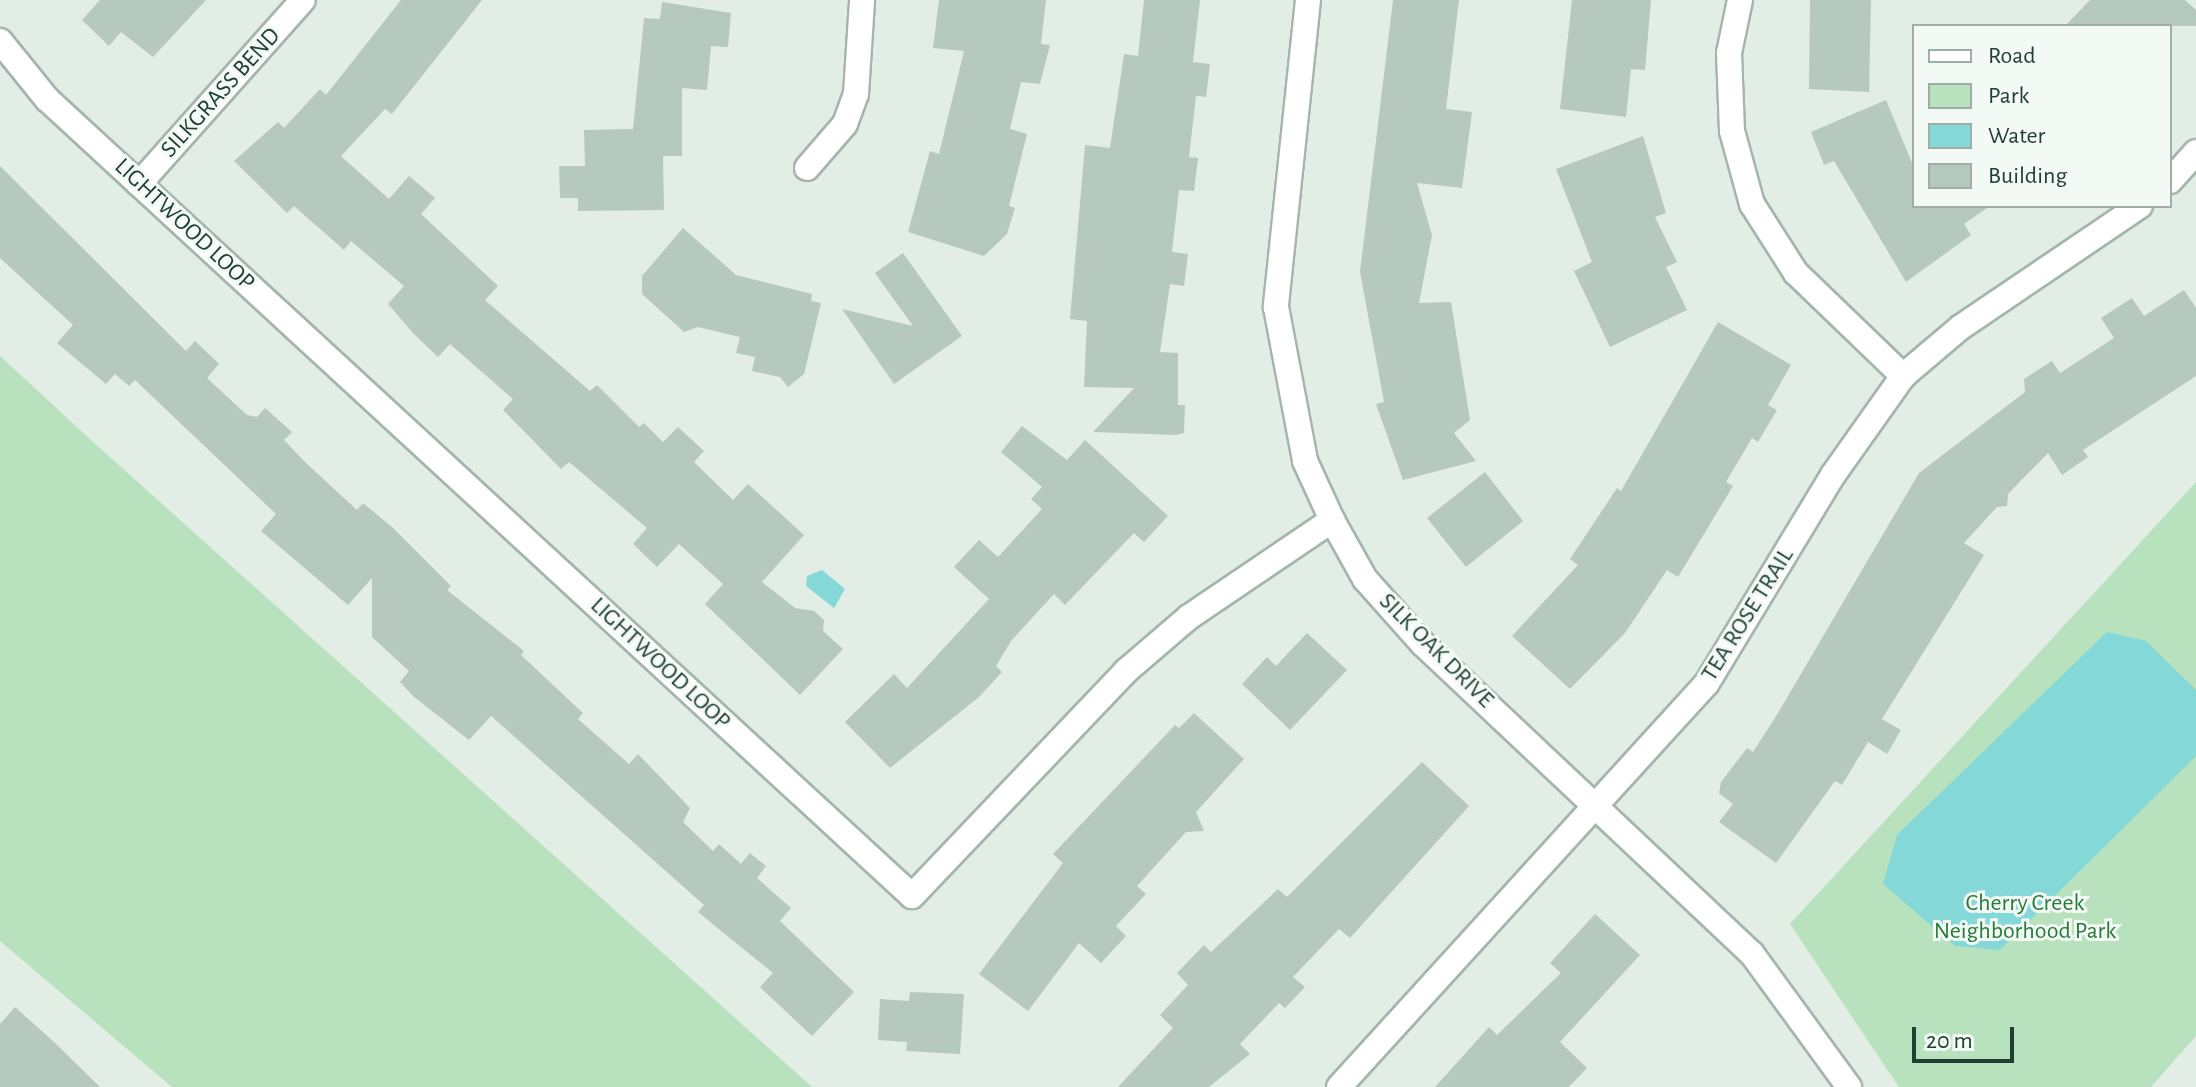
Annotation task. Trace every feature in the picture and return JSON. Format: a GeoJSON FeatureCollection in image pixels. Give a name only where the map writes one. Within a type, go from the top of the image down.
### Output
{"type":"FeatureCollection","features":[{"type":"Feature","properties":{"kind":"street","name":"SILKGRASS BEND"},"geometry":{"type":"LineString","coordinates":[[139,184],[303,0]]}},
{"type":"Feature","properties":{"kind":"street"},"geometry":{"type":"LineString","coordinates":[[807,168],[845,124],[856,94],[862,0]]}},
{"type":"Feature","properties":{"kind":"street","name":"SILK OAK DRIVE"},"geometry":{"type":"LineString","coordinates":[[1308,0],[1276,307],[1305,461],[1332,520],[1365,579],[1423,644],[1752,954],[1849,1087]]}},
{"type":"Feature","properties":{"kind":"street"},"geometry":{"type":"LineString","coordinates":[[1740,0],[1729,53],[1732,131],[1752,204],[1796,273],[1903,376]]}},
{"type":"Feature","properties":{"kind":"street","name":"LIGHTWOOD LOOP"},"geometry":{"type":"LineString","coordinates":[[0,41],[47,99],[912,896],[1126,671],[1189,617],[1332,520]]}},
{"type":"Feature","properties":{"kind":"street"},"geometry":{"type":"LineString","coordinates":[[2172,179],[2196,152]]}},
{"type":"Feature","properties":{"kind":"street","name":"TEA ROSE TRAIL"},"geometry":{"type":"LineString","coordinates":[[1339,1087],[1597,805],[1733,647],[1833,475],[1903,376],[1961,327],[2137,208]]}},
{"type":"Feature","properties":{"kind":"green space"},"geometry":{"type":"Polygon","coordinates":[[[0,356],[812,1087],[172,1087],[0,941],[0,356]]]}},
{"type":"Feature","properties":{"kind":"green space","name":"Cherry Creek Neighborhood Park"},"geometry":{"type":"Polygon","coordinates":[[[2196,482],[2196,1036],[2151,1087],[1899,1087],[1790,924],[2196,482]]]}},
{"type":"Feature","properties":{"kind":"water"},"geometry":{"type":"Polygon","coordinates":[[[822,570],[845,589],[834,608],[806,586],[807,576],[822,570]]]}},
{"type":"Feature","properties":{"kind":"water"},"geometry":{"type":"Polygon","coordinates":[[[2107,632],[2146,641],[2196,690],[2196,756],[2000,950],[1955,946],[1883,884],[1897,835],[2107,632]]]}},
{"type":"Feature","properties":{"kind":"building"},"geometry":{"type":"Polygon","coordinates":[[[100,0],[206,0],[153,57],[121,32],[109,46],[82,20],[100,0]]]}},
{"type":"Feature","properties":{"kind":"building"},"geometry":{"type":"Polygon","coordinates":[[[401,0],[482,0],[392,114],[385,109],[341,156],[389,199],[409,176],[435,198],[421,214],[498,286],[485,300],[590,391],[597,385],[639,427],[644,423],[663,442],[678,427],[704,451],[694,462],[733,500],[748,484],[804,535],[762,582],[795,608],[814,611],[824,620],[823,631],[843,649],[800,695],[705,604],[723,584],[679,544],[657,567],[633,544],[647,528],[569,462],[561,469],[503,410],[513,399],[450,344],[438,357],[413,333],[388,304],[404,286],[351,241],[344,250],[294,206],[287,213],[234,161],[278,122],[284,128],[320,89],[326,95],[401,0]]]}},
{"type":"Feature","properties":{"kind":"building"},"geometry":{"type":"Polygon","coordinates":[[[939,0],[1046,0],[1041,44],[1050,45],[1040,84],[1021,82],[1010,129],[1027,134],[1009,206],[1015,208],[1007,234],[984,256],[908,232],[930,151],[939,154],[964,51],[933,48],[939,0]]]}},
{"type":"Feature","properties":{"kind":"building"},"geometry":{"type":"Polygon","coordinates":[[[1144,0],[1200,0],[1193,62],[1210,64],[1206,97],[1196,96],[1189,157],[1198,158],[1194,191],[1179,190],[1172,252],[1188,254],[1184,286],[1170,284],[1160,352],[1178,353],[1178,405],[1185,405],[1184,433],[1176,435],[1093,432],[1134,388],[1084,387],[1087,321],[1070,319],[1085,145],[1110,148],[1124,54],[1138,56],[1144,0]]]}},
{"type":"Feature","properties":{"kind":"building"},"geometry":{"type":"Polygon","coordinates":[[[1393,0],[1459,0],[1446,109],[1472,112],[1462,188],[1417,183],[1432,235],[1419,303],[1451,302],[1470,420],[1454,433],[1476,461],[1403,480],[1376,404],[1384,402],[1360,272],[1393,0]]]}},
{"type":"Feature","properties":{"kind":"building"},"geometry":{"type":"Polygon","coordinates":[[[1572,0],[1651,0],[1645,70],[1631,69],[1626,117],[1560,109],[1572,0]]]}},
{"type":"Feature","properties":{"kind":"building"},"geometry":{"type":"Polygon","coordinates":[[[1810,0],[1871,0],[1869,92],[1809,89],[1810,0]]]}},
{"type":"Feature","properties":{"kind":"building"},"geometry":{"type":"Polygon","coordinates":[[[2090,0],[2185,0],[2196,10],[2196,26],[2067,24],[2090,0]]]}},
{"type":"Feature","properties":{"kind":"building"},"geometry":{"type":"Polygon","coordinates":[[[662,2],[731,13],[728,47],[711,46],[707,90],[682,88],[682,156],[663,156],[664,210],[578,211],[578,198],[560,198],[559,166],[585,166],[584,130],[633,129],[644,18],[660,19],[662,2]]]}},
{"type":"Feature","properties":{"kind":"building"},"geometry":{"type":"Polygon","coordinates":[[[1886,100],[1912,163],[1912,208],[1987,208],[1964,224],[1971,235],[1906,282],[1834,161],[1824,165],[1811,132],[1886,100]]]}},
{"type":"Feature","properties":{"kind":"building"},"geometry":{"type":"Polygon","coordinates":[[[1643,136],[1666,213],[1655,217],[1677,262],[1666,267],[1687,310],[1610,347],[1574,271],[1592,262],[1556,169],[1643,136]]]}},
{"type":"Feature","properties":{"kind":"building"},"geometry":{"type":"Polygon","coordinates":[[[0,166],[186,351],[195,341],[219,364],[207,378],[247,415],[257,417],[265,408],[292,432],[284,440],[305,462],[357,510],[363,503],[392,527],[451,586],[447,590],[524,651],[521,655],[583,713],[578,719],[629,764],[638,754],[690,808],[683,822],[713,851],[719,844],[741,864],[750,853],[766,866],[757,878],[791,908],[780,921],[854,992],[812,1036],[760,987],[773,973],[698,912],[704,905],[491,716],[469,740],[413,696],[400,682],[409,671],[372,637],[372,578],[348,605],[261,531],[276,514],[135,380],[129,386],[115,374],[106,384],[57,343],[73,325],[0,258],[0,166]]]}},
{"type":"Feature","properties":{"kind":"building"},"geometry":{"type":"Polygon","coordinates":[[[683,228],[736,275],[812,294],[811,301],[821,303],[804,374],[788,387],[780,377],[752,371],[755,357],[736,353],[740,337],[698,327],[684,332],[642,294],[642,276],[683,228]]]}},
{"type":"Feature","properties":{"kind":"building"},"geometry":{"type":"Polygon","coordinates":[[[903,253],[962,336],[894,384],[842,309],[913,326],[875,273],[903,253]]]}},
{"type":"Feature","properties":{"kind":"building"},"geometry":{"type":"Polygon","coordinates":[[[2184,290],[2196,308],[2196,376],[2083,450],[2088,457],[2062,475],[2048,453],[2008,494],[2007,506],[1997,507],[1964,543],[1984,555],[1882,719],[1901,730],[1887,754],[1868,742],[1842,785],[1835,781],[1776,863],[1719,822],[1733,804],[1719,793],[1721,782],[1747,748],[1753,752],[1778,713],[1919,473],[2025,392],[2024,379],[2052,361],[2060,373],[2114,338],[2101,318],[2132,298],[2144,316],[2184,290]]]}},
{"type":"Feature","properties":{"kind":"building"},"geometry":{"type":"Polygon","coordinates":[[[1718,322],[1791,365],[1768,405],[1777,410],[1758,442],[1752,438],[1726,482],[1733,486],[1678,577],[1667,570],[1625,633],[1570,689],[1512,636],[1578,565],[1570,559],[1617,488],[1621,491],[1718,322]]]}},
{"type":"Feature","properties":{"kind":"building"},"geometry":{"type":"Polygon","coordinates":[[[1022,426],[1067,460],[1085,440],[1168,516],[1144,542],[1134,533],[1065,605],[1054,594],[1011,641],[996,666],[1002,672],[979,697],[890,768],[845,722],[894,674],[907,688],[989,599],[954,567],[979,540],[998,557],[1042,509],[1031,499],[1042,487],[1001,452],[1022,426]]]}},
{"type":"Feature","properties":{"kind":"building"},"geometry":{"type":"Polygon","coordinates":[[[1485,472],[1523,521],[1466,567],[1427,518],[1485,472]]]}},
{"type":"Feature","properties":{"kind":"building"},"geometry":{"type":"Polygon","coordinates":[[[1307,633],[1347,670],[1290,730],[1242,684],[1267,657],[1276,666],[1307,633]]]}},
{"type":"Feature","properties":{"kind":"building"},"geometry":{"type":"Polygon","coordinates":[[[1194,713],[1244,759],[1196,812],[1204,831],[1186,832],[1137,886],[1146,894],[1116,926],[1126,936],[1101,963],[1079,943],[1028,1011],[979,974],[1063,863],[1053,854],[1175,725],[1179,728],[1194,713]]]}},
{"type":"Feature","properties":{"kind":"building"},"geometry":{"type":"Polygon","coordinates":[[[1422,762],[1469,806],[1350,938],[1339,929],[1293,977],[1305,987],[1285,1008],[1279,1003],[1240,1044],[1250,1054],[1209,1087],[1118,1087],[1173,1028],[1160,1015],[1188,985],[1177,973],[1204,945],[1211,952],[1278,889],[1287,897],[1422,762]]]}},
{"type":"Feature","properties":{"kind":"building"},"geometry":{"type":"Polygon","coordinates":[[[1595,914],[1640,955],[1560,1042],[1587,1068],[1569,1087],[1435,1087],[1489,1027],[1497,1035],[1561,973],[1550,963],[1595,914]]]}},
{"type":"Feature","properties":{"kind":"building"},"geometry":{"type":"Polygon","coordinates":[[[910,992],[964,994],[960,1054],[906,1051],[907,1042],[878,1040],[880,999],[909,1001],[910,992]]]}},
{"type":"Feature","properties":{"kind":"building"},"geometry":{"type":"Polygon","coordinates":[[[15,1007],[100,1087],[0,1087],[0,1024],[15,1007]]]}}]}
